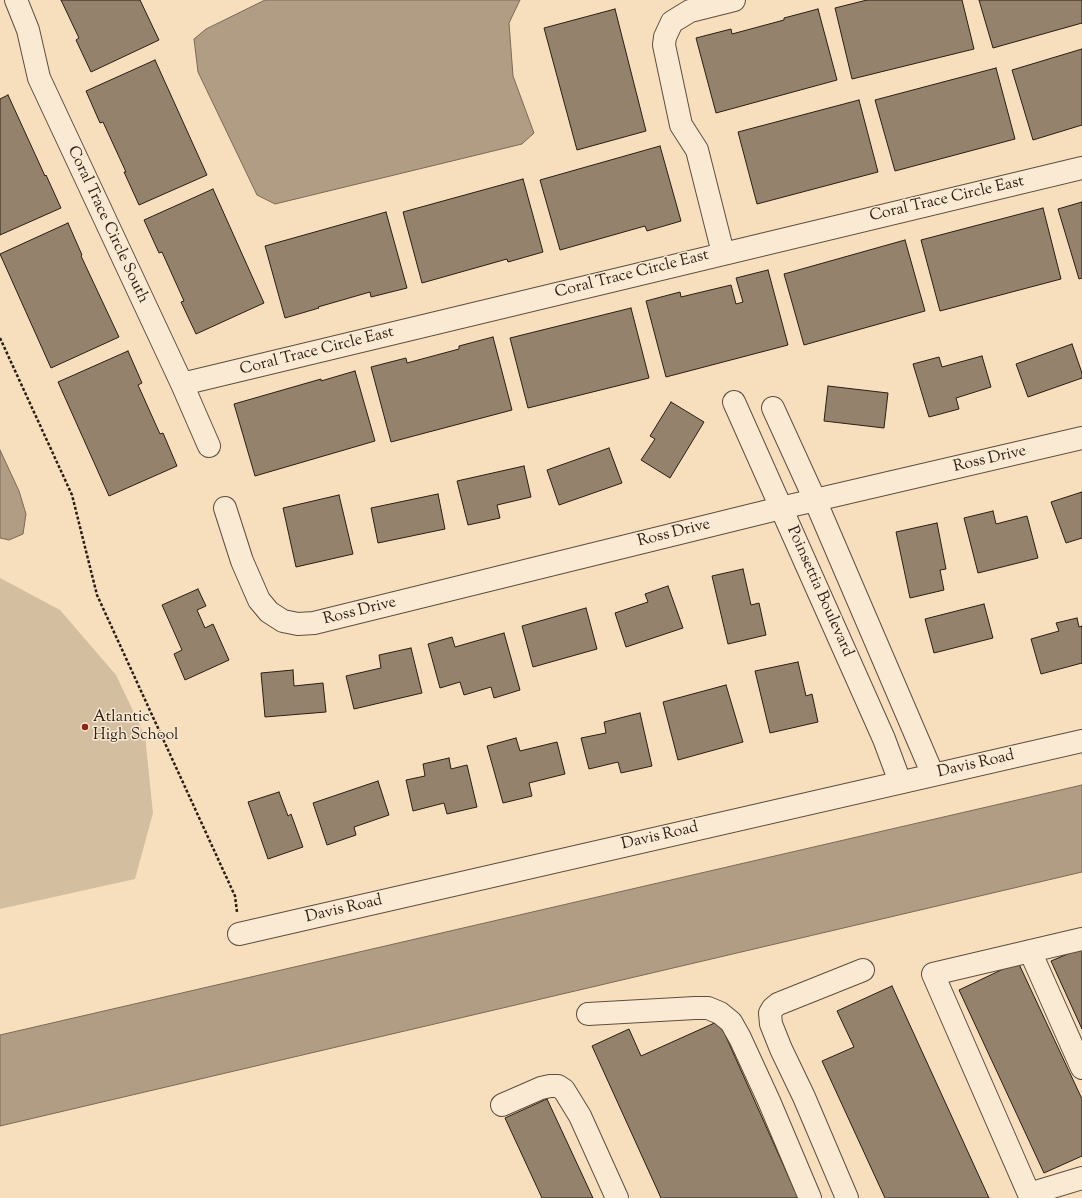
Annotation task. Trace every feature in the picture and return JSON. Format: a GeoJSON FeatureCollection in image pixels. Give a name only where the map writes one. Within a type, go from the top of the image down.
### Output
{"type":"FeatureCollection","features":[{"type":"Feature","properties":{"kind":"street","name":"Coral Trace Circle South"},"geometry":{"type":"LineString","coordinates":[[16,0],[28,30],[39,78],[182,384],[209,446]]}},
{"type":"Feature","properties":{"kind":"street"},"geometry":{"type":"LineString","coordinates":[[723,253],[697,150],[681,125],[664,45],[665,37],[672,22],[690,11],[734,0]]}},
{"type":"Feature","properties":{"kind":"street","name":"Coral Trace Circle East"},"geometry":{"type":"LineString","coordinates":[[182,384],[1082,168]]}},
{"type":"Feature","properties":{"kind":"street","name":"Poinsettia Boulevard"},"geometry":{"type":"LineString","coordinates":[[734,402],[884,739],[900,782]]}},
{"type":"Feature","properties":{"kind":"street","name":"Poinsettia Boulevard"},"geometry":{"type":"LineString","coordinates":[[773,408],[815,500],[933,775]]}},
{"type":"Feature","properties":{"kind":"street","name":"Ross Drive"},"geometry":{"type":"LineString","coordinates":[[225,508],[242,561],[259,600],[269,612],[283,621],[298,624],[314,623],[781,508],[1082,438]]}},
{"type":"Feature","properties":{"kind":"street","name":"Davis Road"},"geometry":{"type":"LineString","coordinates":[[239,934],[1082,741]]}},
{"type":"Feature","properties":{"kind":"street"},"geometry":{"type":"LineString","coordinates":[[1082,939],[933,974],[1029,1194],[1082,1178]]}},
{"type":"Feature","properties":{"kind":"street"},"geometry":{"type":"LineString","coordinates":[[1030,951],[1082,1068]]}},
{"type":"Feature","properties":{"kind":"street"},"geometry":{"type":"LineString","coordinates":[[847,1198],[804,1097],[781,1049],[771,1024],[770,1013],[778,1004],[863,970]]}},
{"type":"Feature","properties":{"kind":"street"},"geometry":{"type":"LineString","coordinates":[[588,1014],[695,1008],[708,1008],[720,1012],[731,1022],[740,1038],[810,1198]]}},
{"type":"Feature","properties":{"kind":"street"},"geometry":{"type":"LineString","coordinates":[[502,1105],[541,1088],[558,1086],[564,1090],[580,1116],[616,1198]]}},
{"type":"Feature","properties":{"kind":"path"},"geometry":{"type":"LineString","coordinates":[[0,338],[72,495],[97,594],[235,896],[239,934]]}},
{"type":"Feature","properties":{"kind":"shaded area"},"geometry":{"type":"Polygon","coordinates":[[[265,0],[520,0],[509,23],[513,76],[534,133],[522,144],[275,204],[257,195],[198,72],[194,39],[206,29],[265,0]]]}},
{"type":"Feature","properties":{"kind":"shaded area"},"geometry":{"type":"Polygon","coordinates":[[[0,450],[19,491],[26,514],[23,534],[9,540],[0,538],[0,450]]]}},
{"type":"Feature","properties":{"kind":"shaded area"},"geometry":{"type":"Polygon","coordinates":[[[0,578],[60,610],[116,675],[145,736],[153,813],[135,879],[0,909],[0,578]]]}},
{"type":"Feature","properties":{"kind":"shaded area"},"geometry":{"type":"Polygon","coordinates":[[[1082,785],[1082,872],[0,1126],[0,1035],[1082,785]]]}},
{"type":"Feature","properties":{"kind":"building"},"geometry":{"type":"Polygon","coordinates":[[[61,0],[140,0],[159,40],[91,72],[76,40],[79,38],[61,0]]]}},
{"type":"Feature","properties":{"kind":"building"},"geometry":{"type":"Polygon","coordinates":[[[867,0],[962,0],[974,49],[852,79],[835,8],[867,0]]]}},
{"type":"Feature","properties":{"kind":"building"},"geometry":{"type":"Polygon","coordinates":[[[979,0],[1082,0],[1082,23],[993,48],[979,0]]]}},
{"type":"Feature","properties":{"kind":"building"},"geometry":{"type":"Polygon","coordinates":[[[615,9],[646,131],[577,150],[544,28],[615,9]]]}},
{"type":"Feature","properties":{"kind":"building"},"geometry":{"type":"Polygon","coordinates":[[[818,9],[837,80],[716,113],[696,38],[731,29],[732,34],[818,9]]]}},
{"type":"Feature","properties":{"kind":"building"},"geometry":{"type":"Polygon","coordinates":[[[1082,49],[1082,125],[1033,140],[1012,70],[1082,49]]]}},
{"type":"Feature","properties":{"kind":"building"},"geometry":{"type":"Polygon","coordinates":[[[155,60],[207,175],[139,205],[124,172],[126,172],[103,122],[100,123],[86,91],[155,60]]]}},
{"type":"Feature","properties":{"kind":"building"},"geometry":{"type":"Polygon","coordinates":[[[996,68],[1015,139],[895,171],[875,100],[996,68]]]}},
{"type":"Feature","properties":{"kind":"building"},"geometry":{"type":"Polygon","coordinates":[[[8,95],[61,208],[0,235],[0,99],[8,95]]]}},
{"type":"Feature","properties":{"kind":"building"},"geometry":{"type":"Polygon","coordinates":[[[859,100],[878,172],[757,204],[738,132],[859,100]]]}},
{"type":"Feature","properties":{"kind":"building"},"geometry":{"type":"Polygon","coordinates":[[[660,146],[681,221],[647,231],[645,226],[560,250],[540,180],[660,146]]]}},
{"type":"Feature","properties":{"kind":"building"},"geometry":{"type":"Polygon","coordinates":[[[523,179],[543,252],[508,262],[507,259],[422,283],[403,212],[523,179]]]}},
{"type":"Feature","properties":{"kind":"building"},"geometry":{"type":"Polygon","coordinates":[[[213,189],[264,303],[196,334],[181,302],[184,301],[162,252],[159,253],[144,220],[213,189]]]}},
{"type":"Feature","properties":{"kind":"building"},"geometry":{"type":"Polygon","coordinates":[[[1082,202],[1082,278],[1079,279],[1058,209],[1082,202]]]}},
{"type":"Feature","properties":{"kind":"building"},"geometry":{"type":"Polygon","coordinates":[[[1043,208],[1061,279],[940,311],[921,240],[1043,208]]]}},
{"type":"Feature","properties":{"kind":"building"},"geometry":{"type":"Polygon","coordinates":[[[386,212],[407,288],[371,297],[370,292],[285,318],[265,246],[386,212]]]}},
{"type":"Feature","properties":{"kind":"building"},"geometry":{"type":"Polygon","coordinates":[[[68,223],[82,255],[81,256],[119,337],[51,368],[0,254],[68,223]]]}},
{"type":"Feature","properties":{"kind":"building"},"geometry":{"type":"Polygon","coordinates":[[[905,240],[925,311],[804,345],[784,274],[905,240]]]}},
{"type":"Feature","properties":{"kind":"building"},"geometry":{"type":"Polygon","coordinates":[[[768,270],[788,345],[666,377],[646,301],[680,292],[681,297],[731,285],[736,304],[743,302],[736,278],[768,270]]]}},
{"type":"Feature","properties":{"kind":"building"},"geometry":{"type":"Polygon","coordinates":[[[631,308],[649,378],[528,408],[510,338],[631,308]]]}},
{"type":"Feature","properties":{"kind":"building"},"geometry":{"type":"Polygon","coordinates":[[[493,337],[512,410],[391,442],[371,367],[406,358],[407,363],[459,349],[459,346],[493,337]]]}},
{"type":"Feature","properties":{"kind":"building"},"geometry":{"type":"Polygon","coordinates":[[[1072,344],[1082,373],[1082,378],[1028,397],[1016,364],[1072,344]]]}},
{"type":"Feature","properties":{"kind":"building"},"geometry":{"type":"Polygon","coordinates":[[[128,351],[142,383],[138,385],[160,434],[163,433],[177,466],[109,496],[58,382],[128,351]]]}},
{"type":"Feature","properties":{"kind":"building"},"geometry":{"type":"Polygon","coordinates":[[[982,356],[991,387],[956,398],[959,409],[929,417],[913,364],[939,357],[942,367],[982,356]]]}},
{"type":"Feature","properties":{"kind":"building"},"geometry":{"type":"Polygon","coordinates":[[[355,371],[375,441],[255,476],[234,404],[321,379],[321,381],[355,371]]]}},
{"type":"Feature","properties":{"kind":"building"},"geometry":{"type":"Polygon","coordinates":[[[828,386],[888,393],[884,428],[824,421],[828,386]]]}},
{"type":"Feature","properties":{"kind":"building"},"geometry":{"type":"Polygon","coordinates":[[[671,402],[704,422],[670,478],[641,460],[655,439],[650,436],[671,402]]]}},
{"type":"Feature","properties":{"kind":"building"},"geometry":{"type":"Polygon","coordinates":[[[609,448],[622,483],[559,505],[547,470],[609,448]]]}},
{"type":"Feature","properties":{"kind":"building"},"geometry":{"type":"Polygon","coordinates":[[[524,466],[531,497],[497,505],[500,518],[468,525],[457,481],[524,466]]]}},
{"type":"Feature","properties":{"kind":"building"},"geometry":{"type":"Polygon","coordinates":[[[1082,492],[1082,538],[1066,543],[1051,502],[1082,492]]]}},
{"type":"Feature","properties":{"kind":"building"},"geometry":{"type":"Polygon","coordinates":[[[438,494],[445,529],[378,543],[371,508],[438,494]]]}},
{"type":"Feature","properties":{"kind":"building"},"geometry":{"type":"Polygon","coordinates":[[[339,495],[353,554],[296,567],[283,508],[339,495]]]}},
{"type":"Feature","properties":{"kind":"building"},"geometry":{"type":"Polygon","coordinates":[[[993,511],[996,524],[1027,516],[1038,558],[978,573],[964,518],[993,511]]]}},
{"type":"Feature","properties":{"kind":"building"},"geometry":{"type":"Polygon","coordinates":[[[937,523],[946,569],[940,570],[944,590],[910,598],[896,532],[937,523]]]}},
{"type":"Feature","properties":{"kind":"building"},"geometry":{"type":"Polygon","coordinates":[[[743,569],[751,605],[759,603],[766,635],[728,644],[712,576],[743,569]]]}},
{"type":"Feature","properties":{"kind":"building"},"geometry":{"type":"Polygon","coordinates":[[[668,586],[683,628],[626,647],[615,613],[648,602],[645,594],[668,586]]]}},
{"type":"Feature","properties":{"kind":"building"},"geometry":{"type":"Polygon","coordinates":[[[198,589],[206,606],[197,610],[205,628],[213,624],[229,660],[185,680],[174,654],[182,650],[162,605],[198,589]]]}},
{"type":"Feature","properties":{"kind":"building"},"geometry":{"type":"Polygon","coordinates":[[[984,604],[993,638],[934,653],[925,619],[984,604]]]}},
{"type":"Feature","properties":{"kind":"building"},"geometry":{"type":"Polygon","coordinates":[[[586,608],[597,649],[533,667],[522,626],[586,608]]]}},
{"type":"Feature","properties":{"kind":"building"},"geometry":{"type":"Polygon","coordinates":[[[1077,618],[1079,627],[1082,626],[1082,663],[1041,674],[1031,639],[1059,631],[1056,623],[1077,618]]]}},
{"type":"Feature","properties":{"kind":"building"},"geometry":{"type":"Polygon","coordinates":[[[504,633],[520,690],[494,698],[491,687],[464,695],[460,682],[440,688],[428,644],[452,637],[455,647],[504,633]]]}},
{"type":"Feature","properties":{"kind":"building"},"geometry":{"type":"Polygon","coordinates":[[[411,648],[422,693],[354,709],[346,676],[381,668],[379,655],[411,648]]]}},
{"type":"Feature","properties":{"kind":"building"},"geometry":{"type":"Polygon","coordinates":[[[798,662],[806,696],[812,694],[818,722],[770,733],[755,671],[798,662]]]}},
{"type":"Feature","properties":{"kind":"building"},"geometry":{"type":"Polygon","coordinates":[[[293,670],[294,686],[323,683],[326,712],[265,717],[261,673],[293,670]]]}},
{"type":"Feature","properties":{"kind":"building"},"geometry":{"type":"Polygon","coordinates":[[[726,685],[743,742],[678,760],[663,702],[726,685]]]}},
{"type":"Feature","properties":{"kind":"building"},"geometry":{"type":"Polygon","coordinates":[[[640,713],[652,766],[621,773],[618,762],[589,769],[581,738],[606,733],[604,722],[640,713]]]}},
{"type":"Feature","properties":{"kind":"building"},"geometry":{"type":"Polygon","coordinates":[[[516,738],[520,751],[557,742],[565,774],[529,783],[532,796],[503,803],[487,746],[516,738]]]}},
{"type":"Feature","properties":{"kind":"building"},"geometry":{"type":"Polygon","coordinates":[[[449,758],[451,769],[467,765],[477,807],[447,814],[444,803],[413,811],[406,780],[425,776],[423,764],[449,758]]]}},
{"type":"Feature","properties":{"kind":"building"},"geometry":{"type":"Polygon","coordinates":[[[378,781],[389,815],[354,827],[356,835],[327,845],[313,803],[378,781]]]}},
{"type":"Feature","properties":{"kind":"building"},"geometry":{"type":"Polygon","coordinates":[[[279,792],[288,816],[291,814],[303,847],[268,859],[248,802],[279,792]]]}},
{"type":"Feature","properties":{"kind":"building"},"geometry":{"type":"Polygon","coordinates":[[[1082,948],[1082,1029],[1051,961],[1082,948]]]}},
{"type":"Feature","properties":{"kind":"building"},"geometry":{"type":"Polygon","coordinates":[[[1018,962],[1082,1099],[1082,1156],[1044,1173],[959,990],[1018,962]]]}},
{"type":"Feature","properties":{"kind":"building"},"geometry":{"type":"Polygon","coordinates":[[[892,986],[989,1198],[885,1198],[822,1061],[854,1047],[837,1011],[892,986]]]}},
{"type":"Feature","properties":{"kind":"building"},"geometry":{"type":"Polygon","coordinates":[[[719,1021],[798,1198],[661,1198],[592,1046],[629,1029],[641,1056],[719,1021]]]}},
{"type":"Feature","properties":{"kind":"building"},"geometry":{"type":"Polygon","coordinates":[[[547,1099],[593,1198],[542,1198],[505,1118],[547,1099]]]}},
{"type":"Feature","properties":{"kind":"place","name":"Atlantic High School"},"geometry":{"type":"Point","coordinates":[85,727]}}]}
